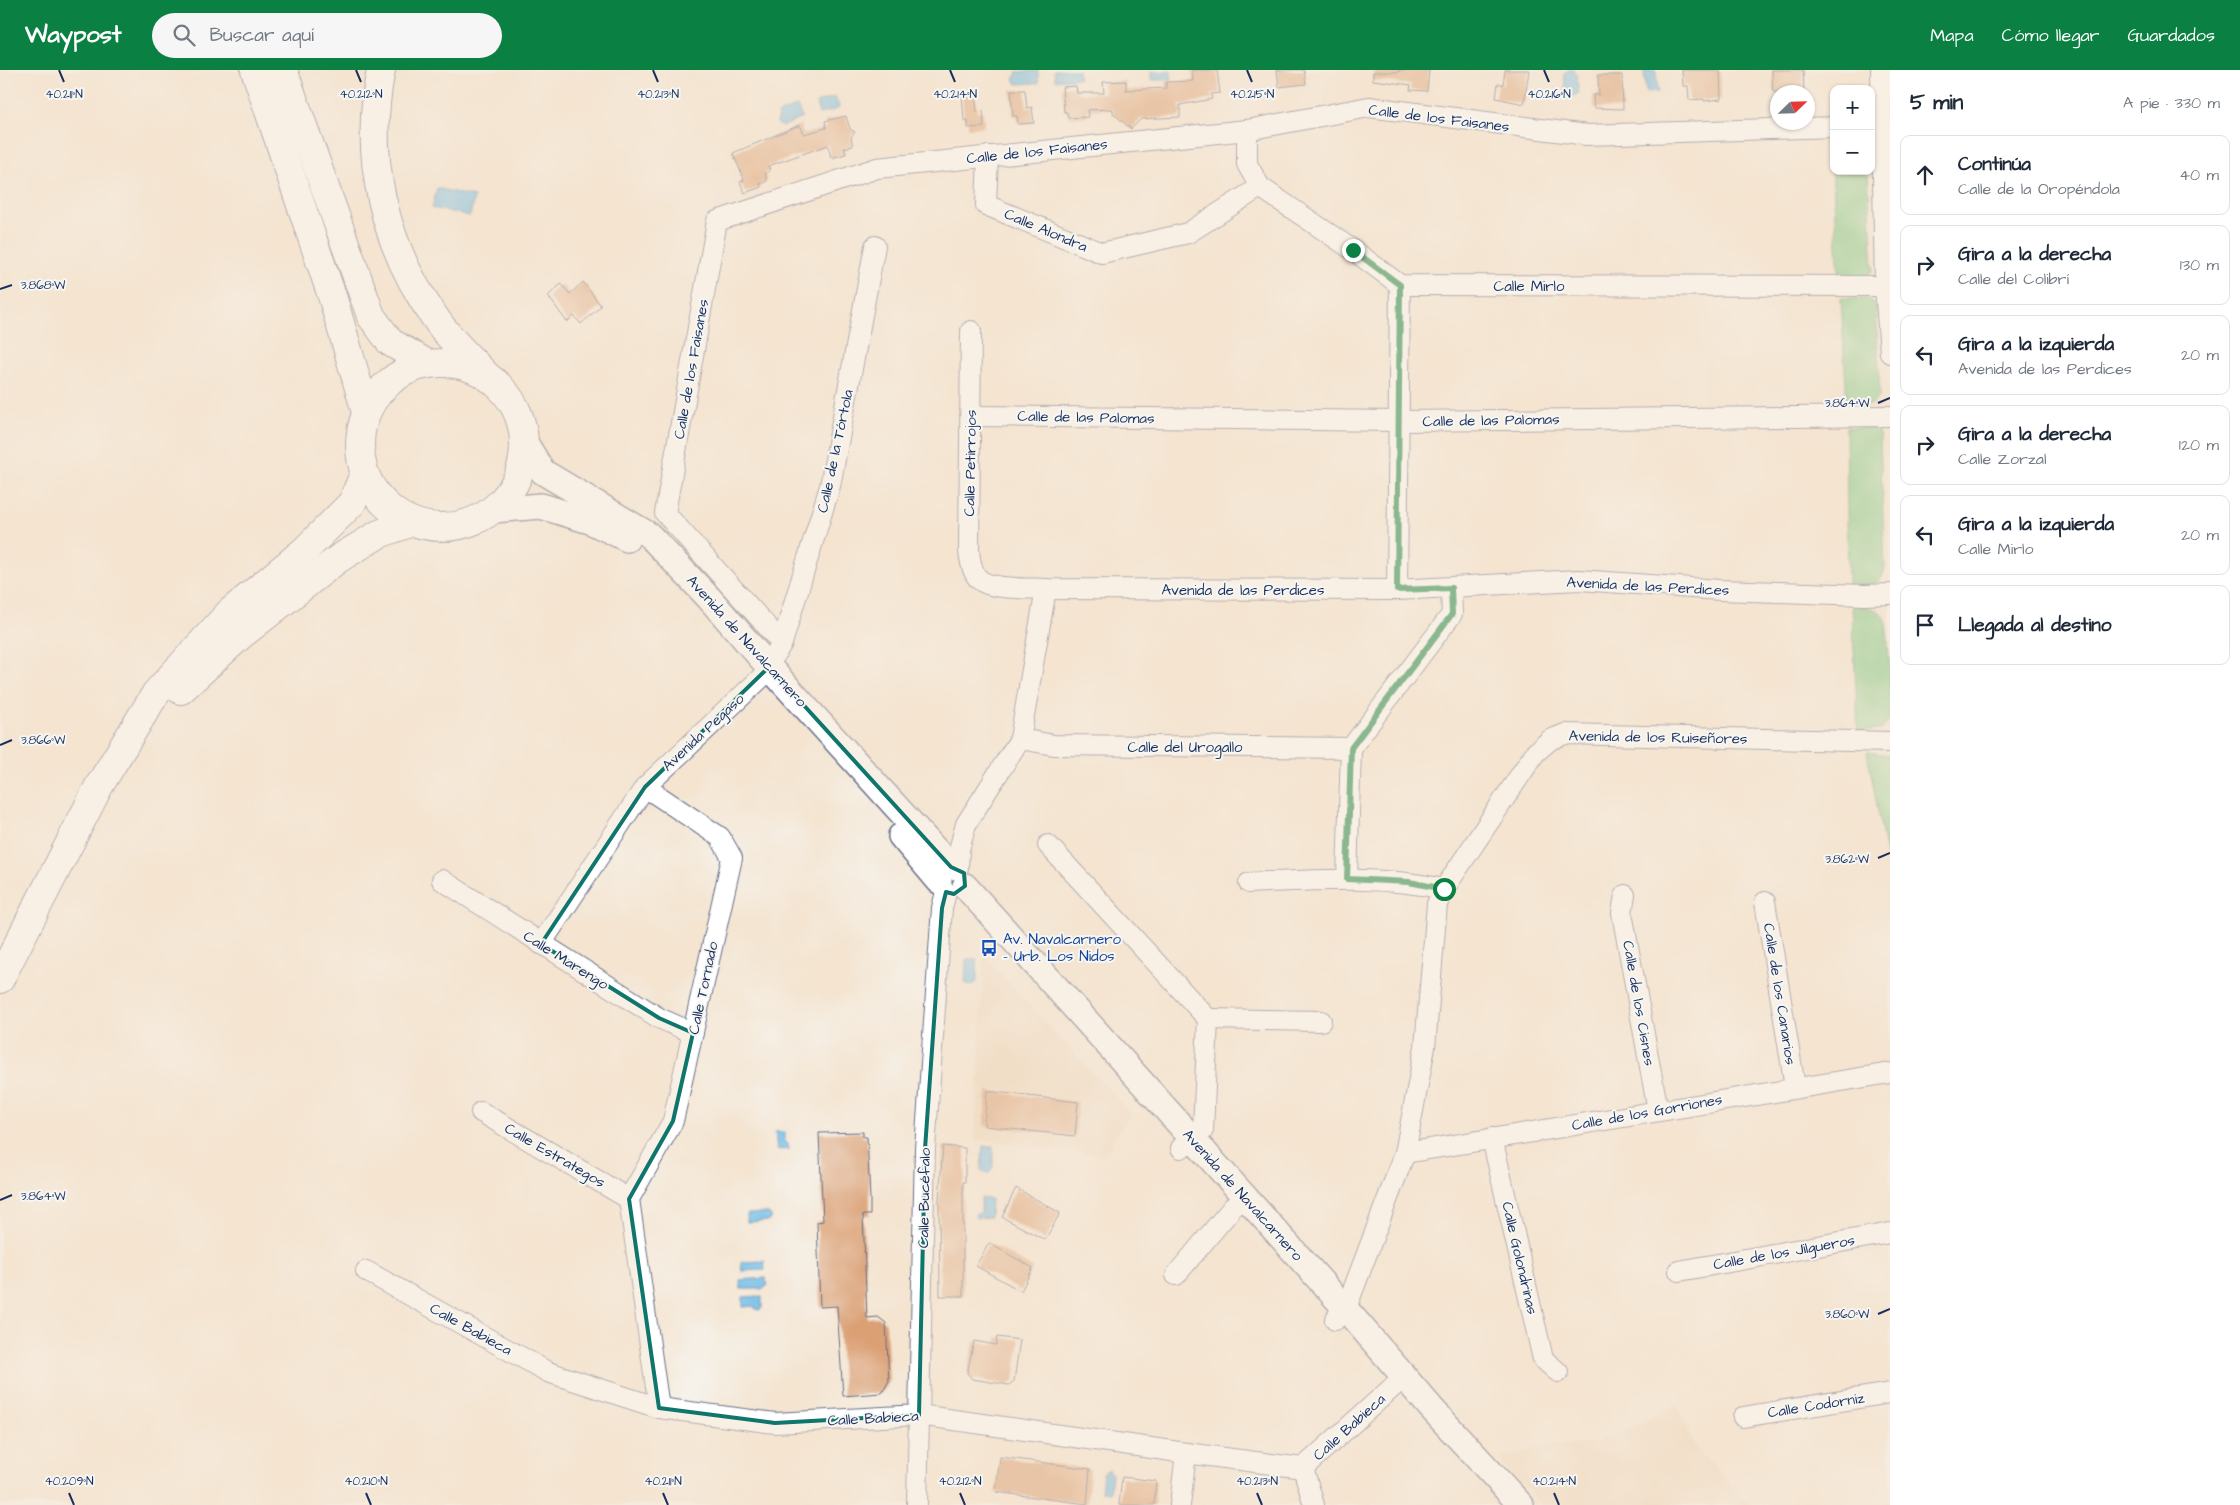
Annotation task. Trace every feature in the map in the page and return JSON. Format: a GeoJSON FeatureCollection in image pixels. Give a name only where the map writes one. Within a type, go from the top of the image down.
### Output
{"type":"FeatureCollection","features":[{"type":"Feature","properties":{"kind":"main road"},"geometry":{"type":"LineString","coordinates":[[255,70],[333,299],[366,412]]}},
{"type":"Feature","properties":{"kind":"main road"},"geometry":{"type":"LineString","coordinates":[[283,70],[371,316],[390,342],[426,364]]}},
{"type":"Feature","properties":{"kind":"main road"},"geometry":{"type":"LineString","coordinates":[[381,70],[376,95],[374,136],[379,188],[395,245],[436,319],[487,376],[502,388],[513,404],[521,422],[524,441],[522,467],[511,491],[493,510],[475,521],[454,527],[432,528],[412,522],[392,511],[375,495],[364,474],[359,454],[360,432],[366,412],[376,394],[390,380],[407,370],[426,364],[447,362],[468,366],[487,376]]}},
{"type":"Feature","properties":{"kind":"main road"},"geometry":{"type":"LineString","coordinates":[[0,979],[99,786],[156,693],[230,612],[305,550],[352,503],[364,474]]}},
{"type":"Feature","properties":{"kind":"main road"},"geometry":{"type":"LineString","coordinates":[[116,760],[174,696],[240,636],[338,559],[379,534],[412,522]]}},
{"type":"Feature","properties":{"kind":"street"},"geometry":{"type":"LineString","coordinates":[[1881,70],[1886,100],[1876,125],[1888,287],[1890,354]]}},
{"type":"Feature","properties":{"kind":"street","name":"Calle de los Faisanes"},"geometry":{"type":"LineString","coordinates":[[782,644],[665,514],[717,221],[877,168],[1247,130],[1368,107],[1587,135],[1830,127]]}},
{"type":"Feature","properties":{"kind":"street"},"geometry":{"type":"LineString","coordinates":[[1247,130],[1247,164],[1260,187],[1353,250],[1400,285],[1397,590]]}},
{"type":"Feature","properties":{"kind":"street","name":"Calle Alondra"},"geometry":{"type":"LineString","coordinates":[[988,156],[986,205],[1102,253],[1188,233],[1260,187]]}},
{"type":"Feature","properties":{"kind":"street","name":"Calle de la Tórtola"},"geometry":{"type":"LineString","coordinates":[[766,672],[782,644],[830,486],[875,246]]}},
{"type":"Feature","properties":{"kind":"street","name":"Calle Mirlo"},"geometry":{"type":"LineString","coordinates":[[1400,285],[1888,287]]}},
{"type":"Feature","properties":{"kind":"street","name":"Calle Petirrojos"},"geometry":{"type":"LineString","coordinates":[[971,331],[969,551],[971,565],[979,580],[991,585]]}},
{"type":"Feature","properties":{"kind":"street","name":"Calle de las Palomas"},"geometry":{"type":"LineString","coordinates":[[971,416],[1399,421],[1890,416]]}},
{"type":"Feature","properties":{"kind":"street","name":"Avenida de Navalcarnero"},"geometry":{"type":"LineString","coordinates":[[524,441],[543,472],[649,535],[709,598],[766,672]]}},
{"type":"Feature","properties":{"kind":"street","name":"Avenida de Navalcarnero"},"geometry":{"type":"LineString","coordinates":[[493,510],[541,506],[590,521],[638,545],[657,560],[766,672],[1339,1313],[1497,1505]]}},
{"type":"Feature","properties":{"kind":"street","name":"Avenida de las Perdices"},"geometry":{"type":"LineString","coordinates":[[991,585],[1046,589],[1397,590],[1579,580],[1720,590],[1865,595],[1890,594]]}},
{"type":"Feature","properties":{"kind":"street"},"geometry":{"type":"LineString","coordinates":[[1347,879],[1351,748],[1452,614],[1451,588]]}},
{"type":"Feature","properties":{"kind":"street"},"geometry":{"type":"LineString","coordinates":[[952,881],[966,824],[1020,739],[1046,589]]}},
{"type":"Feature","properties":{"kind":"street","name":"Avenida Pegaso"},"geometry":{"type":"LineString","coordinates":[[645,787],[766,672]]}},
{"type":"Feature","properties":{"kind":"street","name":"Avenida de los Ruiseñores"},"geometry":{"type":"LineString","coordinates":[[1339,1313],[1350,1298],[1405,1153],[1425,1048],[1437,904],[1444,889],[1536,753],[1550,740],[1565,734],[1890,742]]}},
{"type":"Feature","properties":{"kind":"street","name":"Calle del Urogallo"},"geometry":{"type":"LineString","coordinates":[[1020,739],[1063,745],[1351,748]]}},
{"type":"Feature","properties":{"kind":"street"},"geometry":{"type":"LineString","coordinates":[[541,944],[645,787]]}},
{"type":"Feature","properties":{"kind":"street","name":"Calle Tornado"},"geometry":{"type":"LineString","coordinates":[[629,1199],[673,1121],[732,858],[720,837],[645,787]]}},
{"type":"Feature","properties":{"kind":"street"},"geometry":{"type":"LineString","coordinates":[[1048,845],[1208,1019],[1203,1130],[1187,1143]]}},
{"type":"Feature","properties":{"kind":"street"},"geometry":{"type":"LineString","coordinates":[[1249,883],[1347,879],[1409,882],[1444,889]]}},
{"type":"Feature","properties":{"kind":"street","name":"Calle Marengo"},"geometry":{"type":"LineString","coordinates":[[442,880],[659,1018],[693,1033]]}},
{"type":"Feature","properties":{"kind":"street","name":"Calle Bucéfalo"},"geometry":{"type":"LineString","coordinates":[[917,1505],[925,1150],[942,908],[952,881]]}},
{"type":"Feature","properties":{"kind":"street","name":"Calle de los Cisnes"},"geometry":{"type":"LineString","coordinates":[[1625,895],[1622,913],[1658,1111]]}},
{"type":"Feature","properties":{"kind":"street","name":"Calle de los Canarios"},"geometry":{"type":"LineString","coordinates":[[1765,902],[1795,1087]]}},
{"type":"Feature","properties":{"kind":"street"},"geometry":{"type":"LineString","coordinates":[[1208,1019],[1321,1022]]}},
{"type":"Feature","properties":{"kind":"street","name":"Calle de los Gorriones"},"geometry":{"type":"LineString","coordinates":[[1405,1153],[1795,1087],[1890,1073]]}},
{"type":"Feature","properties":{"kind":"street","name":"Calle Estrategos"},"geometry":{"type":"LineString","coordinates":[[481,1112],[629,1199]]}},
{"type":"Feature","properties":{"kind":"street","name":"Calle Golondrinas"},"geometry":{"type":"LineString","coordinates":[[1492,1138],[1543,1359],[1558,1372]]}},
{"type":"Feature","properties":{"kind":"street","name":"Avenida de Navalcarnero"},"geometry":{"type":"LineString","coordinates":[[1187,1143],[1233,1206],[1339,1313]]}},
{"type":"Feature","properties":{"kind":"street"},"geometry":{"type":"LineString","coordinates":[[629,1199],[659,1408]]}},
{"type":"Feature","properties":{"kind":"street","name":"Avenida de Navalcarnero"},"geometry":{"type":"LineString","coordinates":[[1176,1275],[1233,1206]]}},
{"type":"Feature","properties":{"kind":"street","name":"Calle de los Jilgueros"},"geometry":{"type":"LineString","coordinates":[[1679,1270],[1890,1233]]}},
{"type":"Feature","properties":{"kind":"street","name":"Calle Babieca"},"geometry":{"type":"LineString","coordinates":[[366,1271],[548,1372],[659,1408],[775,1424],[919,1415],[1303,1468],[1398,1383]]}},
{"type":"Feature","properties":{"kind":"street","name":"Avenida de Navalcarnero"},"geometry":{"type":"LineString","coordinates":[[1398,1383],[1520,1505]]}},
{"type":"Feature","properties":{"kind":"street","name":"Calle Codorniz"},"geometry":{"type":"LineString","coordinates":[[1743,1417],[1890,1393]]}},
{"type":"Feature","properties":{"kind":"street"},"geometry":{"type":"LineString","coordinates":[[1180,1505],[1186,1453]]}},
{"type":"Feature","properties":{"kind":"street"},"geometry":{"type":"LineString","coordinates":[[1303,1468],[1314,1505]]}},
{"type":"Feature","properties":{"kind":"highlighted area"},"geometry":{"type":"Polygon","coordinates":[[[769,667],[951,867],[964,873],[965,886],[954,894],[946,892],[942,908],[925,1149],[919,1415],[775,1423],[659,1408],[629,1199],[673,1121],[693,1033],[659,1018],[541,944],[645,787],[769,667]]]}},
{"type":"Feature","properties":{"kind":"shaded area"},"geometry":{"type":"Polygon","coordinates":[[[984,956],[1131,1114],[1104,1155],[975,1140],[984,956]]]}},
{"type":"Feature","properties":{"kind":"shaded area"},"geometry":{"type":"Polygon","coordinates":[[[1677,1405],[1696,1448],[1750,1505],[1541,1505],[1498,1458],[1557,1445],[1597,1443],[1677,1405]]]}},
{"type":"Feature","properties":{"kind":"green space"},"geometry":{"type":"Polygon","coordinates":[[[1832,175],[1868,175],[1873,270],[1866,276],[1839,276],[1832,175]]]}},
{"type":"Feature","properties":{"kind":"green space"},"geometry":{"type":"Polygon","coordinates":[[[1841,298],[1866,299],[1876,305],[1880,394],[1878,399],[1871,404],[1847,407],[1841,298]]]}},
{"type":"Feature","properties":{"kind":"green space"},"geometry":{"type":"Polygon","coordinates":[[[1846,427],[1872,428],[1877,430],[1880,437],[1885,568],[1882,577],[1874,585],[1848,585],[1846,427]]]}},
{"type":"Feature","properties":{"kind":"green space"},"geometry":{"type":"Polygon","coordinates":[[[1852,606],[1876,610],[1886,620],[1890,673],[1890,721],[1881,730],[1858,732],[1852,606]]]}},
{"type":"Feature","properties":{"kind":"green space"},"geometry":{"type":"Polygon","coordinates":[[[1867,752],[1890,755],[1890,876],[1867,752]]]}},
{"type":"Feature","properties":{"kind":"water"},"geometry":{"type":"Polygon","coordinates":[[[1054,70],[1078,70],[1079,78],[1055,80],[1054,70]]]}},
{"type":"Feature","properties":{"kind":"water"},"geometry":{"type":"Polygon","coordinates":[[[1573,70],[1578,76],[1579,93],[1571,97],[1565,89],[1564,77],[1564,73],[1573,70]]]}},
{"type":"Feature","properties":{"kind":"water"},"geometry":{"type":"Polygon","coordinates":[[[1647,70],[1656,71],[1658,92],[1646,93],[1644,72],[1647,70]]]}},
{"type":"Feature","properties":{"kind":"water"},"geometry":{"type":"Polygon","coordinates":[[[1038,71],[1039,83],[1017,84],[1014,79],[1017,72],[1038,71]]]}},
{"type":"Feature","properties":{"kind":"water"},"geometry":{"type":"Polygon","coordinates":[[[1171,71],[1171,80],[1151,80],[1151,72],[1171,71]]]}},
{"type":"Feature","properties":{"kind":"water"},"geometry":{"type":"Polygon","coordinates":[[[835,97],[839,106],[838,109],[819,114],[816,103],[835,97]]]}},
{"type":"Feature","properties":{"kind":"water"},"geometry":{"type":"Polygon","coordinates":[[[797,106],[802,118],[782,127],[777,123],[778,114],[797,106]]]}},
{"type":"Feature","properties":{"kind":"water"},"geometry":{"type":"Polygon","coordinates":[[[437,188],[474,197],[470,216],[432,208],[437,188]]]}},
{"type":"Feature","properties":{"kind":"water"},"geometry":{"type":"Polygon","coordinates":[[[966,959],[977,959],[977,982],[971,986],[965,983],[966,959]]]}},
{"type":"Feature","properties":{"kind":"water"},"geometry":{"type":"Polygon","coordinates":[[[775,1132],[785,1132],[785,1143],[788,1144],[789,1149],[777,1150],[775,1132]]]}},
{"type":"Feature","properties":{"kind":"water"},"geometry":{"type":"Polygon","coordinates":[[[983,1146],[993,1147],[993,1167],[986,1174],[981,1170],[983,1146]]]}},
{"type":"Feature","properties":{"kind":"water"},"geometry":{"type":"Polygon","coordinates":[[[981,1198],[991,1199],[990,1217],[976,1218],[975,1214],[981,1213],[981,1198]]]}},
{"type":"Feature","properties":{"kind":"water"},"geometry":{"type":"Polygon","coordinates":[[[768,1213],[772,1218],[769,1221],[747,1222],[747,1214],[768,1213]]]}},
{"type":"Feature","properties":{"kind":"water"},"geometry":{"type":"Polygon","coordinates":[[[764,1261],[765,1270],[742,1271],[741,1262],[764,1261]]]}},
{"type":"Feature","properties":{"kind":"water"},"geometry":{"type":"Polygon","coordinates":[[[765,1278],[768,1285],[763,1289],[741,1289],[740,1280],[765,1278]]]}},
{"type":"Feature","properties":{"kind":"water"},"geometry":{"type":"Polygon","coordinates":[[[762,1296],[762,1308],[759,1310],[755,1309],[755,1306],[743,1307],[743,1297],[762,1296]]]}},
{"type":"Feature","properties":{"kind":"water"},"geometry":{"type":"Polygon","coordinates":[[[1109,1469],[1112,1474],[1110,1492],[1101,1491],[1103,1473],[1109,1469]]]}},
{"type":"Feature","properties":{"kind":"building"},"geometry":{"type":"Polygon","coordinates":[[[1192,70],[1217,70],[1220,93],[1211,94],[1212,99],[1180,105],[1180,117],[1141,119],[1131,129],[1113,113],[1113,109],[1087,110],[1088,117],[1068,118],[1067,112],[1064,112],[1062,87],[1076,86],[1077,93],[1104,93],[1103,82],[1126,81],[1126,90],[1166,88],[1166,82],[1193,81],[1192,70]]]}},
{"type":"Feature","properties":{"kind":"building"},"geometry":{"type":"Polygon","coordinates":[[[1277,70],[1304,70],[1306,84],[1279,87],[1277,70]]]}},
{"type":"Feature","properties":{"kind":"building"},"geometry":{"type":"Polygon","coordinates":[[[1399,70],[1429,70],[1427,91],[1410,90],[1411,85],[1373,80],[1373,72],[1399,72],[1399,70]]]}},
{"type":"Feature","properties":{"kind":"building"},"geometry":{"type":"Polygon","coordinates":[[[1505,70],[1529,70],[1524,104],[1496,98],[1498,83],[1503,85],[1505,70]]]}},
{"type":"Feature","properties":{"kind":"building"},"geometry":{"type":"Polygon","coordinates":[[[1682,70],[1720,70],[1721,99],[1689,100],[1688,86],[1683,86],[1682,70]]]}},
{"type":"Feature","properties":{"kind":"building"},"geometry":{"type":"Polygon","coordinates":[[[1772,70],[1803,70],[1804,85],[1773,85],[1772,70]]]}},
{"type":"Feature","properties":{"kind":"building"},"geometry":{"type":"Polygon","coordinates":[[[1598,75],[1622,75],[1623,109],[1594,108],[1593,95],[1599,95],[1598,75]]]}},
{"type":"Feature","properties":{"kind":"building"},"geometry":{"type":"Polygon","coordinates":[[[1011,90],[1025,90],[1027,108],[1032,107],[1034,123],[1018,124],[1017,116],[1013,116],[1011,90]]]}},
{"type":"Feature","properties":{"kind":"building"},"geometry":{"type":"Polygon","coordinates":[[[975,93],[977,112],[983,111],[984,127],[968,128],[968,120],[964,120],[962,94],[975,93]]]}},
{"type":"Feature","properties":{"kind":"building"},"geometry":{"type":"Polygon","coordinates":[[[846,116],[850,129],[855,132],[851,137],[853,146],[844,148],[846,154],[831,158],[828,145],[768,166],[770,171],[765,173],[767,181],[760,184],[761,187],[745,193],[740,182],[744,180],[733,153],[800,125],[804,134],[826,128],[825,121],[846,116]]]}},
{"type":"Feature","properties":{"kind":"building"},"geometry":{"type":"Polygon","coordinates":[[[583,282],[601,306],[581,324],[574,316],[567,322],[548,296],[561,284],[570,294],[583,282]]]}},
{"type":"Feature","properties":{"kind":"building"},"geometry":{"type":"Polygon","coordinates":[[[987,1091],[1078,1102],[1075,1136],[984,1126],[987,1091]]]}},
{"type":"Feature","properties":{"kind":"building"},"geometry":{"type":"Polygon","coordinates":[[[863,1132],[863,1137],[867,1137],[870,1198],[870,1215],[863,1215],[867,1318],[878,1317],[886,1323],[889,1381],[882,1393],[843,1396],[837,1306],[820,1307],[817,1222],[823,1221],[819,1133],[863,1132]]]}},
{"type":"Feature","properties":{"kind":"building"},"geometry":{"type":"Polygon","coordinates":[[[943,1146],[965,1148],[965,1182],[963,1182],[963,1296],[940,1296],[939,1199],[943,1146]]]}},
{"type":"Feature","properties":{"kind":"building"},"geometry":{"type":"Polygon","coordinates":[[[1016,1188],[1060,1213],[1045,1240],[1002,1217],[1016,1188]]]}},
{"type":"Feature","properties":{"kind":"building"},"geometry":{"type":"Polygon","coordinates":[[[989,1243],[1033,1268],[1021,1291],[976,1266],[989,1243]]]}},
{"type":"Feature","properties":{"kind":"building"},"geometry":{"type":"Polygon","coordinates":[[[997,1337],[1020,1340],[1014,1381],[1009,1385],[972,1379],[967,1373],[974,1341],[996,1345],[997,1337]]]}},
{"type":"Feature","properties":{"kind":"building"},"geometry":{"type":"Polygon","coordinates":[[[1000,1457],[1090,1469],[1087,1504],[996,1492],[1000,1457]]]}},
{"type":"Feature","properties":{"kind":"building"},"geometry":{"type":"Polygon","coordinates":[[[1122,1477],[1156,1481],[1154,1505],[1119,1505],[1122,1477]]]}},
{"type":"Feature","properties":{"kind":"place","name":"Av. Navalcarnero - Urb. Los Nidos"},"geometry":{"type":"Point","coordinates":[989,948]}},
{"type":"Feature","properties":{"kind":"route"},"geometry":{"type":"LineString","coordinates":[[1353,250],[1400,285],[1397,590],[1451,588],[1452,614],[1351,748],[1347,879],[1409,882],[1444,889]]}}]}
